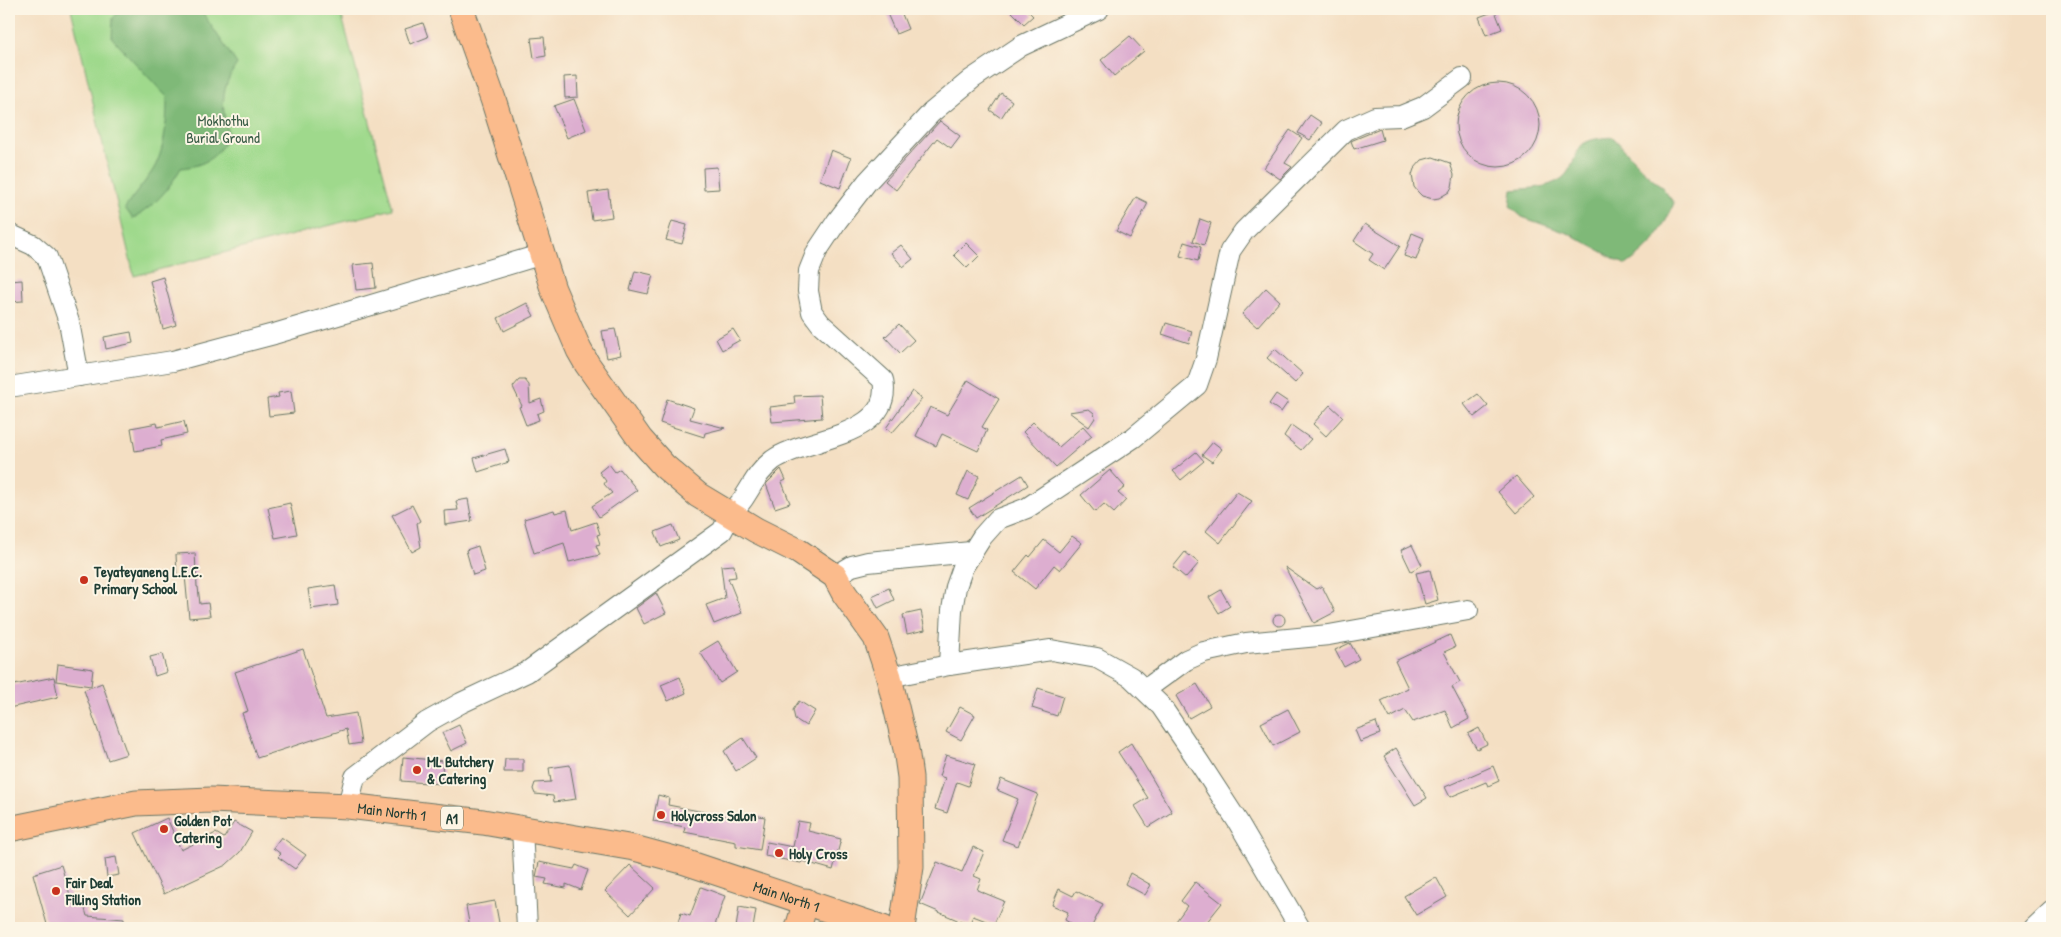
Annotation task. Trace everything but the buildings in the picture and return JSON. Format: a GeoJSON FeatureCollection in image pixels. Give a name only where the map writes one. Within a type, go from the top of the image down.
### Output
{"type":"FeatureCollection","features":[{"type":"Feature","properties":{"kind":"main road"},"geometry":{"type":"LineString","coordinates":[[461,9],[493,99],[553,289],[579,350],[605,390],[640,439],[664,466],[698,495],[730,515],[798,551],[835,576],[844,593],[876,638],[890,677],[910,777],[911,867],[902,928]]}},
{"type":"Feature","properties":{"kind":"main road","name":"Main North 1"},"geometry":{"type":"LineString","coordinates":[[9,829],[136,802],[211,800],[348,806],[483,822],[634,848],[682,861],[883,928]]}},
{"type":"Feature","properties":{"kind":"main road"},"geometry":{"type":"LineString","coordinates":[[798,928],[806,901]]}},
{"type":"Feature","properties":{"kind":"street"},"geometry":{"type":"LineString","coordinates":[[348,806],[355,777],[419,728],[461,703],[526,672],[722,531],[730,515],[745,497],[760,471],[775,459],[797,449],[846,433],[874,413],[886,393],[884,380],[837,339],[812,312],[808,291],[809,271],[817,251],[867,182],[925,119],[965,85],[1022,46],[1099,9]]}},
{"type":"Feature","properties":{"kind":"street"},"geometry":{"type":"LineString","coordinates":[[949,665],[952,610],[956,587],[971,552],[998,519],[1027,508],[1133,438],[1197,385],[1206,360],[1230,252],[1244,230],[1346,130],[1375,117],[1401,116],[1423,107],[1462,78]]}},
{"type":"Feature","properties":{"kind":"street"},"geometry":{"type":"LineString","coordinates":[[9,234],[34,245],[47,257],[69,322],[79,376]]}},
{"type":"Feature","properties":{"kind":"street"},"geometry":{"type":"LineString","coordinates":[[9,388],[173,361],[274,334],[543,254]]}},
{"type":"Feature","properties":{"kind":"street"},"geometry":{"type":"LineString","coordinates":[[835,576],[852,566],[868,562],[971,552]]}},
{"type":"Feature","properties":{"kind":"street"},"geometry":{"type":"LineString","coordinates":[[1146,689],[1186,660],[1204,652],[1246,643],[1338,634],[1468,610]]}},
{"type":"Feature","properties":{"kind":"street"},"geometry":{"type":"LineString","coordinates":[[890,677],[949,665],[1051,650],[1097,658],[1131,676],[1161,706],[1238,822],[1300,928]]}},
{"type":"Feature","properties":{"kind":"street"},"geometry":{"type":"LineString","coordinates":[[522,828],[527,928]]}},
{"type":"Feature","properties":{"kind":"street"},"geometry":{"type":"LineString","coordinates":[[2034,928],[2052,911]]}},
{"type":"Feature","properties":{"kind":"green space","name":"Mokhothu Burial Ground"},"geometry":{"type":"Polygon","coordinates":[[[71,9],[340,9],[393,209],[134,276],[71,9]]]}},
{"type":"Feature","properties":{"kind":"green space"},"geometry":{"type":"Polygon","coordinates":[[[122,9],[200,9],[237,64],[231,73],[225,90],[224,116],[229,136],[224,144],[210,159],[198,165],[181,168],[160,197],[133,219],[125,208],[156,165],[166,127],[167,97],[112,38],[113,18],[122,9]]]}},
{"type":"Feature","properties":{"kind":"green space"},"geometry":{"type":"Polygon","coordinates":[[[1613,137],[1644,171],[1661,186],[1674,203],[1665,223],[1650,245],[1626,265],[1570,234],[1522,217],[1510,206],[1512,190],[1537,188],[1561,179],[1565,176],[1583,144],[1594,139],[1613,137]]]}},
{"type":"Feature","properties":{"kind":"place","name":"Teyateyaneng L.E.C. Primary School"},"geometry":{"type":"Point","coordinates":[84,580]}},
{"type":"Feature","properties":{"kind":"place","name":"ML Butchery & Catering"},"geometry":{"type":"Point","coordinates":[417,770]}},
{"type":"Feature","properties":{"kind":"place","name":"Holycross Salon"},"geometry":{"type":"Point","coordinates":[661,815]}},
{"type":"Feature","properties":{"kind":"place","name":"Golden Pot Catering"},"geometry":{"type":"Point","coordinates":[164,829]}},
{"type":"Feature","properties":{"kind":"place","name":"Holy Cross"},"geometry":{"type":"Point","coordinates":[779,853]}},
{"type":"Feature","properties":{"kind":"place","name":"Fair Deal Filling Station"},"geometry":{"type":"Point","coordinates":[56,891]}}]}
